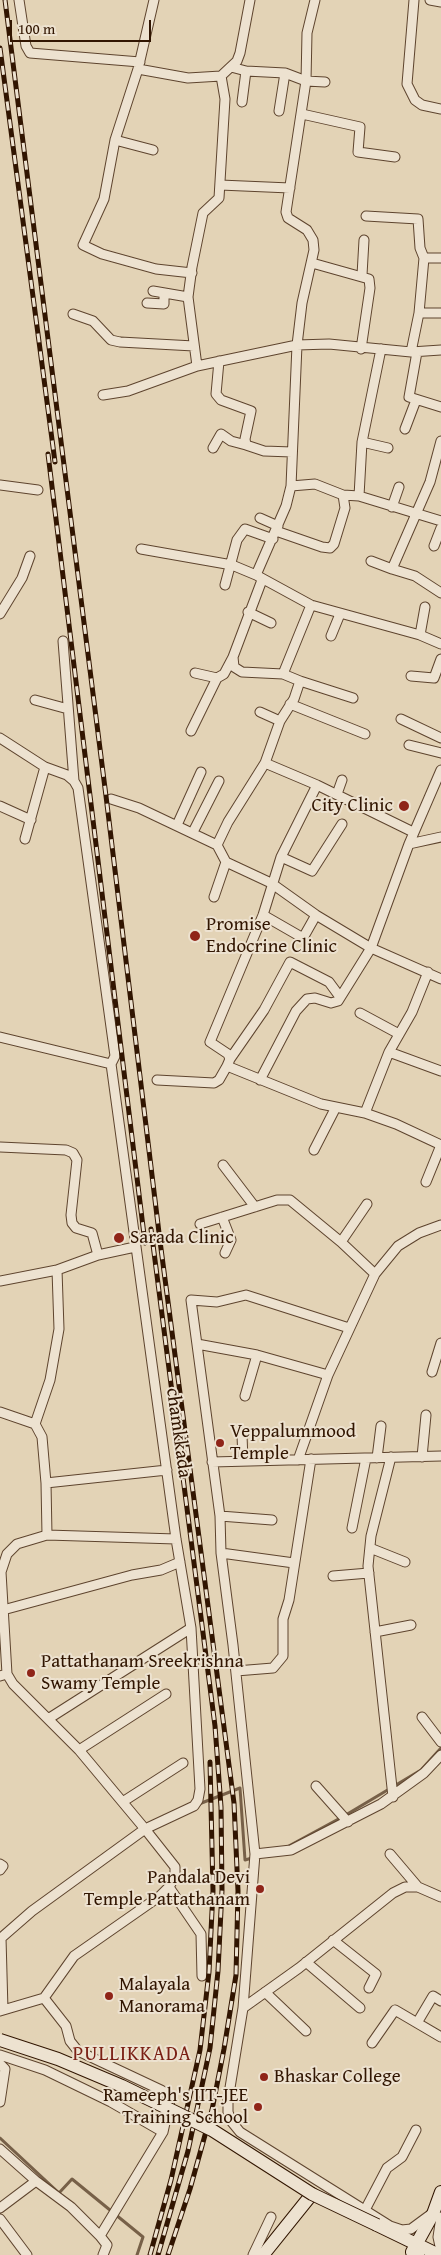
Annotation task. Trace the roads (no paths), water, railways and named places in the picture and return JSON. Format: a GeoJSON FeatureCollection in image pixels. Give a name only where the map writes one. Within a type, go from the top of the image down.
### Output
{"type":"FeatureCollection","features":[{"type":"Feature","properties":{"kind":"main road"},"geometry":{"type":"LineString","coordinates":[[0,2040],[58,2059],[122,2086],[212,2130],[312,2194],[377,2225],[416,2250],[439,2255]]}},
{"type":"Feature","properties":{"kind":"main road"},"geometry":{"type":"LineString","coordinates":[[416,2250],[437,2215],[441,2192]]}},
{"type":"Feature","properties":{"kind":"main road"},"geometry":{"type":"LineString","coordinates":[[264,2255],[312,2194]]}},
{"type":"Feature","properties":{"kind":"street"},"geometry":{"type":"LineString","coordinates":[[19,0],[26,46],[30,53],[139,66],[188,78],[222,76],[231,67],[240,53],[250,0]]}},
{"type":"Feature","properties":{"kind":"street"},"geometry":{"type":"LineString","coordinates":[[154,0],[139,66],[115,140],[104,199],[83,246],[102,254],[156,269],[192,272]]}},
{"type":"Feature","properties":{"kind":"street"},"geometry":{"type":"LineString","coordinates":[[191,731],[217,678],[224,674],[233,657],[291,486],[297,345],[302,303],[312,263],[313,240],[307,230],[288,218],[286,212],[306,81],[307,33],[315,0]]}},
{"type":"Feature","properties":{"kind":"street"},"geometry":{"type":"LineString","coordinates":[[414,0],[407,84],[415,100],[441,109]]}},
{"type":"Feature","properties":{"kind":"street"},"geometry":{"type":"LineString","coordinates":[[430,0],[441,2]]}},
{"type":"Feature","properties":{"kind":"street"},"geometry":{"type":"LineString","coordinates":[[231,67],[246,71],[285,73],[306,81],[325,82]]}},
{"type":"Feature","properties":{"kind":"street"},"geometry":{"type":"LineString","coordinates":[[242,102],[246,71]]}},
{"type":"Feature","properties":{"kind":"street"},"geometry":{"type":"LineString","coordinates":[[279,111],[285,73]]}},
{"type":"Feature","properties":{"kind":"street"},"geometry":{"type":"LineString","coordinates":[[197,366],[188,297],[200,221],[207,207],[216,204],[219,198],[224,99],[222,76]]}},
{"type":"Feature","properties":{"kind":"street"},"geometry":{"type":"LineString","coordinates":[[302,114],[360,127],[358,152],[395,157]]}},
{"type":"Feature","properties":{"kind":"street"},"geometry":{"type":"LineString","coordinates":[[115,140],[153,150]]}},
{"type":"Feature","properties":{"kind":"street"},"geometry":{"type":"LineString","coordinates":[[220,185],[290,188]]}},
{"type":"Feature","properties":{"kind":"street"},"geometry":{"type":"LineString","coordinates":[[366,216],[418,220],[420,248],[424,258],[409,397],[441,408]]}},
{"type":"Feature","properties":{"kind":"street"},"geometry":{"type":"LineString","coordinates":[[362,275],[364,240]]}},
{"type":"Feature","properties":{"kind":"street"},"geometry":{"type":"LineString","coordinates":[[424,258],[441,258]]}},
{"type":"Feature","properties":{"kind":"street"},"geometry":{"type":"LineString","coordinates":[[312,263],[362,275],[369,279],[370,288],[361,349]]}},
{"type":"Feature","properties":{"kind":"street"},"geometry":{"type":"LineString","coordinates":[[153,292],[188,297]]}},
{"type":"Feature","properties":{"kind":"street"},"geometry":{"type":"LineString","coordinates":[[147,303],[164,304],[164,293]]}},
{"type":"Feature","properties":{"kind":"street"},"geometry":{"type":"LineString","coordinates":[[419,313],[441,313]]}},
{"type":"Feature","properties":{"kind":"street"},"geometry":{"type":"LineString","coordinates":[[73,314],[93,321],[111,340],[194,346]]}},
{"type":"Feature","properties":{"kind":"street"},"geometry":{"type":"LineString","coordinates":[[103,395],[128,391],[197,366],[297,345],[329,344],[361,349],[414,352],[441,350]]}},
{"type":"Feature","properties":{"kind":"street"},"geometry":{"type":"LineString","coordinates":[[359,496],[362,442],[381,349]]}},
{"type":"Feature","properties":{"kind":"street"},"geometry":{"type":"LineString","coordinates":[[219,361],[216,394],[221,400],[251,411],[244,439],[246,445]]}},
{"type":"Feature","properties":{"kind":"street"},"geometry":{"type":"LineString","coordinates":[[405,429],[416,400]]}},
{"type":"Feature","properties":{"kind":"street"},"geometry":{"type":"LineString","coordinates":[[213,448],[222,434],[231,441],[264,450],[292,452]]}},
{"type":"Feature","properties":{"kind":"street"},"geometry":{"type":"LineString","coordinates":[[392,569],[430,482],[441,441]]}},
{"type":"Feature","properties":{"kind":"street"},"geometry":{"type":"LineString","coordinates":[[362,442],[388,448]]}},
{"type":"Feature","properties":{"kind":"street"},"geometry":{"type":"LineString","coordinates":[[291,486],[315,484],[343,496],[359,496],[441,521]]}},
{"type":"Feature","properties":{"kind":"street"},"geometry":{"type":"LineString","coordinates":[[0,485],[38,490]]}},
{"type":"Feature","properties":{"kind":"street"},"geometry":{"type":"LineString","coordinates":[[392,507],[399,487]]}},
{"type":"Feature","properties":{"kind":"street"},"geometry":{"type":"LineString","coordinates":[[225,585],[238,540],[245,529],[276,532],[330,548],[334,544],[346,508],[343,496]]}},
{"type":"Feature","properties":{"kind":"street"},"geometry":{"type":"LineString","coordinates":[[260,518],[276,532]]}},
{"type":"Feature","properties":{"kind":"street"},"geometry":{"type":"LineString","coordinates":[[434,546],[441,528]]}},
{"type":"Feature","properties":{"kind":"street"},"geometry":{"type":"LineString","coordinates":[[141,549],[232,565],[311,605],[420,635],[441,644]]}},
{"type":"Feature","properties":{"kind":"street"},"geometry":{"type":"LineString","coordinates":[[0,614],[22,578],[30,556]]}},
{"type":"Feature","properties":{"kind":"street"},"geometry":{"type":"LineString","coordinates":[[372,561],[415,576],[441,594]]}},
{"type":"Feature","properties":{"kind":"street"},"geometry":{"type":"LineString","coordinates":[[283,674],[311,605]]}},
{"type":"Feature","properties":{"kind":"street"},"geometry":{"type":"LineString","coordinates":[[420,635],[425,607]]}},
{"type":"Feature","properties":{"kind":"street"},"geometry":{"type":"LineString","coordinates":[[248,612],[271,623]]}},
{"type":"Feature","properties":{"kind":"street"},"geometry":{"type":"LineString","coordinates":[[331,636],[340,614]]}},
{"type":"Feature","properties":{"kind":"street","name":"chamkkada"},"geometry":{"type":"LineString","coordinates":[[63,641],[74,780],[78,788],[115,1048],[115,1056],[111,1064],[176,1539],[191,1628],[200,1789],[198,1800],[194,1806],[145,1829]]}},
{"type":"Feature","properties":{"kind":"street"},"geometry":{"type":"LineString","coordinates":[[233,657],[234,667],[242,672],[283,674],[353,698]]}},
{"type":"Feature","properties":{"kind":"street"},"geometry":{"type":"LineString","coordinates":[[411,676],[434,678],[441,659]]}},
{"type":"Feature","properties":{"kind":"street"},"geometry":{"type":"LineString","coordinates":[[195,673],[217,678]]}},
{"type":"Feature","properties":{"kind":"street"},"geometry":{"type":"LineString","coordinates":[[217,845],[264,763],[280,721],[300,681]]}},
{"type":"Feature","properties":{"kind":"street"},"geometry":{"type":"LineString","coordinates":[[35,700],[68,709]]}},
{"type":"Feature","properties":{"kind":"street"},"geometry":{"type":"LineString","coordinates":[[290,704],[365,734]]}},
{"type":"Feature","properties":{"kind":"street"},"geometry":{"type":"LineString","coordinates":[[260,712],[280,721]]}},
{"type":"Feature","properties":{"kind":"street"},"geometry":{"type":"LineString","coordinates":[[401,719],[441,738]]}},
{"type":"Feature","properties":{"kind":"street"},"geometry":{"type":"LineString","coordinates":[[0,738],[45,767],[74,780]]}},
{"type":"Feature","properties":{"kind":"street"},"geometry":{"type":"LineString","coordinates":[[410,745],[441,753]]}},
{"type":"Feature","properties":{"kind":"street"},"geometry":{"type":"LineString","coordinates":[[264,763],[337,794],[413,832]]}},
{"type":"Feature","properties":{"kind":"street"},"geometry":{"type":"LineString","coordinates":[[25,839],[45,767]]}},
{"type":"Feature","properties":{"kind":"street"},"geometry":{"type":"LineString","coordinates":[[260,1080],[296,1011],[307,999],[315,998],[331,1003],[338,1001],[371,948],[413,832],[437,793],[441,770]]}},
{"type":"Feature","properties":{"kind":"street"},"geometry":{"type":"LineString","coordinates":[[177,825],[201,772]]}},
{"type":"Feature","properties":{"kind":"street"},"geometry":{"type":"LineString","coordinates":[[337,794],[342,780]]}},
{"type":"Feature","properties":{"kind":"street"},"geometry":{"type":"LineString","coordinates":[[193,832],[218,781]]}},
{"type":"Feature","properties":{"kind":"street"},"geometry":{"type":"LineString","coordinates":[[229,1063],[228,1054],[210,1042],[211,1036],[263,915],[271,883],[281,857],[317,785]]}},
{"type":"Feature","properties":{"kind":"street"},"geometry":{"type":"LineString","coordinates":[[111,799],[139,808],[217,845],[226,862],[271,883],[316,915],[371,948],[441,979]]}},
{"type":"Feature","properties":{"kind":"street"},"geometry":{"type":"LineString","coordinates":[[0,806],[31,820]]}},
{"type":"Feature","properties":{"kind":"street"},"geometry":{"type":"LineString","coordinates":[[281,857],[312,870],[342,824]]}},
{"type":"Feature","properties":{"kind":"street"},"geometry":{"type":"LineString","coordinates":[[409,844],[441,837]]}},
{"type":"Feature","properties":{"kind":"street"},"geometry":{"type":"LineString","coordinates":[[214,897],[226,862]]}},
{"type":"Feature","properties":{"kind":"street"},"geometry":{"type":"LineString","coordinates":[[263,915],[302,938],[316,915]]}},
{"type":"Feature","properties":{"kind":"street"},"geometry":{"type":"LineString","coordinates":[[157,1080],[214,1083],[219,1080],[259,1018],[290,962],[329,982],[340,997]]}},
{"type":"Feature","properties":{"kind":"street"},"geometry":{"type":"LineString","coordinates":[[365,1113],[389,1052],[412,1012],[428,972]]}},
{"type":"Feature","properties":{"kind":"street"},"geometry":{"type":"LineString","coordinates":[[360,1013],[399,1034]]}},
{"type":"Feature","properties":{"kind":"street"},"geometry":{"type":"LineString","coordinates":[[0,1037],[111,1064]]}},
{"type":"Feature","properties":{"kind":"street"},"geometry":{"type":"LineString","coordinates":[[389,1052],[441,1072]]}},
{"type":"Feature","properties":{"kind":"street"},"geometry":{"type":"LineString","coordinates":[[229,1063],[260,1080],[335,1109],[365,1113],[396,1124],[441,1145],[426,1182]]}},
{"type":"Feature","properties":{"kind":"street"},"geometry":{"type":"LineString","coordinates":[[314,1150],[335,1109]]}},
{"type":"Feature","properties":{"kind":"street"},"geometry":{"type":"LineString","coordinates":[[0,1147],[66,1150],[73,1153],[77,1160],[71,1216],[72,1223],[76,1228],[92,1233],[98,1255]]}},
{"type":"Feature","properties":{"kind":"street"},"geometry":{"type":"LineString","coordinates":[[223,1165],[255,1207]]}},
{"type":"Feature","properties":{"kind":"street"},"geometry":{"type":"LineString","coordinates":[[200,1224],[277,1200],[290,1200],[341,1242],[375,1274]]}},
{"type":"Feature","properties":{"kind":"street"},"geometry":{"type":"LineString","coordinates":[[341,1242],[367,1204]]}},
{"type":"Feature","properties":{"kind":"street"},"geometry":{"type":"LineString","coordinates":[[222,1217],[231,1240],[225,1253]]}},
{"type":"Feature","properties":{"kind":"street"},"geometry":{"type":"LineString","coordinates":[[298,1460],[328,1375],[375,1274],[398,1246],[419,1233],[441,1225]]}},
{"type":"Feature","properties":{"kind":"street"},"geometry":{"type":"LineString","coordinates":[[0,1281],[57,1270],[98,1255],[135,1247]]}},
{"type":"Feature","properties":{"kind":"street"},"geometry":{"type":"LineString","coordinates":[[35,1424],[50,1380],[59,1328],[57,1270]]}},
{"type":"Feature","properties":{"kind":"street"},"geometry":{"type":"LineString","coordinates":[[349,1328],[254,1297],[237,1296],[217,1302],[191,1300],[220,1516],[221,1553],[236,1672],[255,1854],[244,2008],[228,2100],[231,2122],[240,2132],[390,2226],[402,2230],[412,2229],[437,2215],[441,2251]]}},
{"type":"Feature","properties":{"kind":"street"},"geometry":{"type":"LineString","coordinates":[[432,1372],[441,1343]]}},
{"type":"Feature","properties":{"kind":"street"},"geometry":{"type":"LineString","coordinates":[[197,1344],[258,1355],[328,1375]]}},
{"type":"Feature","properties":{"kind":"street"},"geometry":{"type":"LineString","coordinates":[[245,1396],[258,1355]]}},
{"type":"Feature","properties":{"kind":"street"},"geometry":{"type":"LineString","coordinates":[[0,1412],[35,1424],[42,1437],[46,1483],[47,1535]]}},
{"type":"Feature","properties":{"kind":"street"},"geometry":{"type":"LineString","coordinates":[[422,1456],[426,1415]]}},
{"type":"Feature","properties":{"kind":"street"},"geometry":{"type":"LineString","coordinates":[[377,1458],[381,1426]]}},
{"type":"Feature","properties":{"kind":"street"},"geometry":{"type":"LineString","coordinates":[[242,1435],[243,1461]]}},
{"type":"Feature","properties":{"kind":"street"},"geometry":{"type":"LineString","coordinates":[[212,1462],[377,1458],[440,1454]]}},
{"type":"Feature","properties":{"kind":"street"},"geometry":{"type":"LineString","coordinates":[[390,1457],[370,1548],[369,1573],[393,1796]]}},
{"type":"Feature","properties":{"kind":"street"},"geometry":{"type":"LineString","coordinates":[[352,1528],[366,1458]]}},
{"type":"Feature","properties":{"kind":"street"},"geometry":{"type":"LineString","coordinates":[[236,1672],[273,1668],[283,1656],[283,1619],[289,1600],[311,1459]]}},
{"type":"Feature","properties":{"kind":"street"},"geometry":{"type":"LineString","coordinates":[[46,1483],[167,1470]]}},
{"type":"Feature","properties":{"kind":"street"},"geometry":{"type":"LineString","coordinates":[[220,1516],[272,1520]]}},
{"type":"Feature","properties":{"kind":"street"},"geometry":{"type":"LineString","coordinates":[[145,1829],[32,1911],[1,1938],[2,2011],[44,1998],[74,1956],[160,1896],[169,1887],[175,1876],[175,1867],[124,1801],[79,1750],[3,1675],[1,1572],[7,1554],[17,1544],[47,1535],[176,1539]]}},
{"type":"Feature","properties":{"kind":"street"},"geometry":{"type":"LineString","coordinates":[[370,1548],[405,1562]]}},
{"type":"Feature","properties":{"kind":"street"},"geometry":{"type":"LineString","coordinates":[[221,1553],[294,1563]]}},
{"type":"Feature","properties":{"kind":"street"},"geometry":{"type":"LineString","coordinates":[[3,1610],[132,1575],[161,1570],[180,1562]]}},
{"type":"Feature","properties":{"kind":"street"},"geometry":{"type":"LineString","coordinates":[[333,1576],[369,1573]]}},
{"type":"Feature","properties":{"kind":"street"},"geometry":{"type":"LineString","coordinates":[[375,1632],[411,1625]]}},
{"type":"Feature","properties":{"kind":"street"},"geometry":{"type":"LineString","coordinates":[[48,1719],[191,1628]]}},
{"type":"Feature","properties":{"kind":"street"},"geometry":{"type":"LineString","coordinates":[[79,1750],[166,1694]]}},
{"type":"Feature","properties":{"kind":"street"},"geometry":{"type":"LineString","coordinates":[[422,1717],[441,1742]]}},
{"type":"Feature","properties":{"kind":"street"},"geometry":{"type":"LineString","coordinates":[[255,1854],[291,1850],[348,1822],[393,1796],[424,1773],[441,1754]]}},
{"type":"Feature","properties":{"kind":"street"},"geometry":{"type":"LineString","coordinates":[[124,1801],[183,1763]]}},
{"type":"Feature","properties":{"kind":"street"},"geometry":{"type":"LineString","coordinates":[[316,1786],[348,1822]]}},
{"type":"Feature","properties":{"kind":"street"},"geometry":{"type":"LineString","coordinates":[[390,1854],[418,1887]]}},
{"type":"Feature","properties":{"kind":"street"},"geometry":{"type":"LineString","coordinates":[[0,1864],[3,1866],[0,1870]]}},
{"type":"Feature","properties":{"kind":"street"},"geometry":{"type":"LineString","coordinates":[[169,1887],[201,1934],[202,1976]]}},
{"type":"Feature","properties":{"kind":"street"},"geometry":{"type":"LineString","coordinates":[[244,2008],[393,1893],[405,1887],[418,1887],[441,1897]]}},
{"type":"Feature","properties":{"kind":"street"},"geometry":{"type":"LineString","coordinates":[[333,1940],[376,1974],[369,1988]]}},
{"type":"Feature","properties":{"kind":"street"},"geometry":{"type":"LineString","coordinates":[[306,1962],[360,2008]]}},
{"type":"Feature","properties":{"kind":"street"},"geometry":{"type":"LineString","coordinates":[[265,1992],[306,2031]]}},
{"type":"Feature","properties":{"kind":"street"},"geometry":{"type":"LineString","coordinates":[[417,2023],[433,1996],[441,2001]]}},
{"type":"Feature","properties":{"kind":"street"},"geometry":{"type":"LineString","coordinates":[[44,1998],[66,2026],[70,2041],[78,2051],[161,2090],[168,2095],[170,2100],[164,2132],[100,2236]]}},
{"type":"Feature","properties":{"kind":"street"},"geometry":{"type":"LineString","coordinates":[[372,2043],[395,2010],[441,2037]]}},
{"type":"Feature","properties":{"kind":"street"},"geometry":{"type":"LineString","coordinates":[[0,2055],[45,2070],[111,2102],[164,2132]]}},
{"type":"Feature","properties":{"kind":"street"},"geometry":{"type":"LineString","coordinates":[[0,2064],[5,2069],[0,2102]]}},
{"type":"Feature","properties":{"kind":"street"},"geometry":{"type":"LineString","coordinates":[[365,2210],[387,2168],[402,2158],[416,2130]]}},
{"type":"Feature","properties":{"kind":"street"},"geometry":{"type":"LineString","coordinates":[[0,2149],[36,2181],[71,2207],[100,2236],[107,2245],[103,2255]]}},
{"type":"Feature","properties":{"kind":"street"},"geometry":{"type":"LineString","coordinates":[[0,2208],[36,2181]]}},
{"type":"Feature","properties":{"kind":"street"},"geometry":{"type":"LineString","coordinates":[[253,2255],[271,2217]]}},
{"type":"Feature","properties":{"kind":"street"},"geometry":{"type":"LineString","coordinates":[[0,2219],[28,2255]]}},
{"type":"Feature","properties":{"kind":"waterway"},"geometry":{"type":"LineString","coordinates":[[287,1847],[344,1816],[421,1770],[441,1748]]}},
{"type":"Feature","properties":{"kind":"waterway"},"geometry":{"type":"LineString","coordinates":[[199,1804],[240,1788],[245,1860],[252,1858]]}},
{"type":"Feature","properties":{"kind":"waterway"},"geometry":{"type":"LineString","coordinates":[[0,2138],[59,2193],[72,2179],[143,2237],[137,2255]]}},
{"type":"Feature","properties":{"kind":"railway"},"geometry":{"type":"LineString","coordinates":[[5,0],[106,796],[160,1241],[234,1803],[238,1891],[236,1975],[212,2110],[190,2189],[168,2255]]}},
{"type":"Feature","properties":{"kind":"railway"},"geometry":{"type":"LineString","coordinates":[[0,48],[55,462]]}},
{"type":"Feature","properties":{"kind":"railway"},"geometry":{"type":"LineString","coordinates":[[48,454],[145,1243]]}},
{"type":"Feature","properties":{"kind":"railway"},"geometry":{"type":"LineString","coordinates":[[151,1229],[215,1726],[221,1807],[222,1890],[218,1971],[210,2048],[188,2151],[158,2255]]}},
{"type":"Feature","properties":{"kind":"railway"},"geometry":{"type":"LineString","coordinates":[[150,2255],[171,2180],[200,2050],[209,1972],[213,1891],[210,1762]]}},
{"type":"Feature","properties":{"kind":"place","name":"City Clinic"},"geometry":{"type":"Point","coordinates":[404,806]}},
{"type":"Feature","properties":{"kind":"place","name":"Promise Endocrine Clinic"},"geometry":{"type":"Point","coordinates":[195,936]}},
{"type":"Feature","properties":{"kind":"place","name":"Sarada Clinic"},"geometry":{"type":"Point","coordinates":[119,1238]}},
{"type":"Feature","properties":{"kind":"place","name":"Veppalummood Temple"},"geometry":{"type":"Point","coordinates":[220,1443]}},
{"type":"Feature","properties":{"kind":"place","name":"Pattathanam Sreekrishna Swamy Temple"},"geometry":{"type":"Point","coordinates":[31,1673]}},
{"type":"Feature","properties":{"kind":"place","name":"Pandala Devi Temple Pattathanam"},"geometry":{"type":"Point","coordinates":[260,1889]}},
{"type":"Feature","properties":{"kind":"place","name":"Malayala Manorama"},"geometry":{"type":"Point","coordinates":[109,1996]}},
{"type":"Feature","properties":{"kind":"place","name":"Bhaskar College"},"geometry":{"type":"Point","coordinates":[264,2077]}},
{"type":"Feature","properties":{"kind":"place","name":"Rameeph's IIT-JEE Training School"},"geometry":{"type":"Point","coordinates":[258,2107]}},
{"type":"Feature","properties":{"kind":"district","name":"PULLIKKADA"},"geometry":{"type":"Point","coordinates":[132,2055]}}]}
